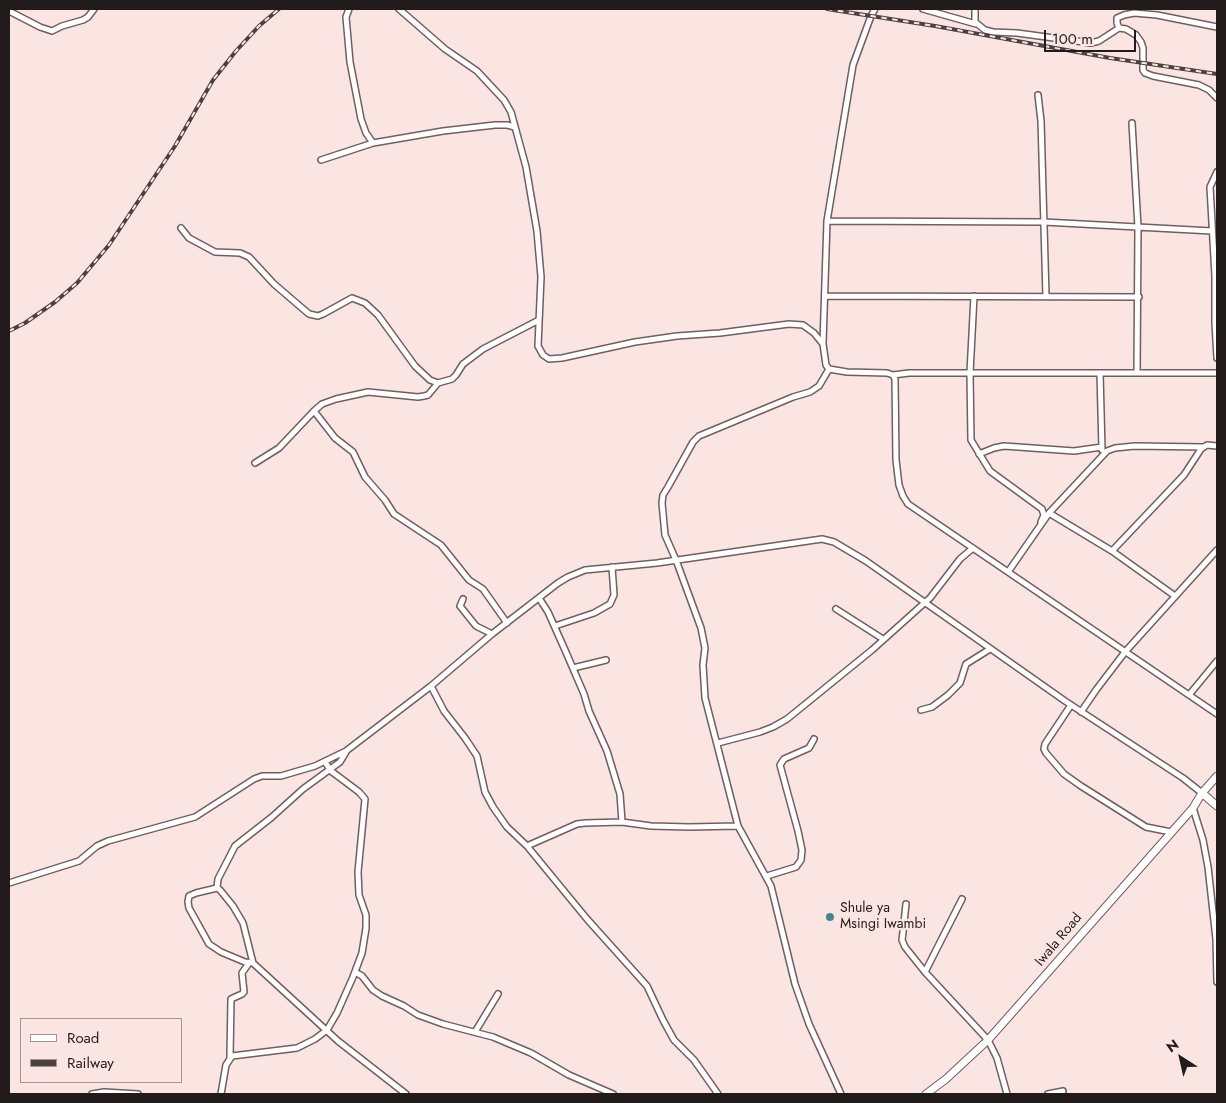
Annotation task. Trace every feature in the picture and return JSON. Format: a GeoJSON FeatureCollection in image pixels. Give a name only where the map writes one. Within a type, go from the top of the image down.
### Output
{"type":"FeatureCollection","features":[{"type":"Feature","properties":{"kind":"street"},"geometry":{"type":"LineString","coordinates":[[9,11],[52,31],[88,16],[94,9]]}},
{"type":"Feature","properties":{"kind":"street"},"geometry":{"type":"LineString","coordinates":[[349,9],[346,18],[350,62],[361,119],[366,133],[373,143]]}},
{"type":"Feature","properties":{"kind":"street"},"geometry":{"type":"LineString","coordinates":[[399,9],[445,49],[477,71],[504,100],[511,112],[526,167],[537,231],[541,278],[538,346],[543,355],[549,359],[562,358],[635,342],[789,324],[798,324],[808,328],[823,344]]}},
{"type":"Feature","properties":{"kind":"street"},"geometry":{"type":"LineString","coordinates":[[875,9],[870,16],[854,65],[827,221],[823,344],[826,365],[829,369],[841,372],[892,375],[909,372],[1217,373]]}},
{"type":"Feature","properties":{"kind":"street"},"geometry":{"type":"LineString","coordinates":[[923,9],[976,24],[985,30],[993,32],[1017,33],[1091,43],[1099,41],[1119,28]]}},
{"type":"Feature","properties":{"kind":"street"},"geometry":{"type":"LineString","coordinates":[[976,9],[974,18],[976,24]]}},
{"type":"Feature","properties":{"kind":"street"},"geometry":{"type":"LineString","coordinates":[[1217,27],[1157,15],[1134,14],[1117,18],[1116,23],[1119,28],[1130,31],[1141,42],[1143,48],[1143,70],[1148,75],[1199,85],[1209,90],[1217,98]]}},
{"type":"Feature","properties":{"kind":"street"},"geometry":{"type":"LineString","coordinates":[[1038,95],[1046,296]]}},
{"type":"Feature","properties":{"kind":"street"},"geometry":{"type":"LineString","coordinates":[[1132,123],[1138,227],[1137,373]]}},
{"type":"Feature","properties":{"kind":"street"},"geometry":{"type":"LineString","coordinates":[[322,160],[373,143],[443,131],[495,125],[515,127]]}},
{"type":"Feature","properties":{"kind":"street"},"geometry":{"type":"LineString","coordinates":[[1217,172],[1210,187],[1216,276],[1215,323],[1217,358]]}},
{"type":"Feature","properties":{"kind":"street"},"geometry":{"type":"LineString","coordinates":[[827,221],[1044,222],[1212,231]]}},
{"type":"Feature","properties":{"kind":"street"},"geometry":{"type":"LineString","coordinates":[[181,228],[189,238],[215,252],[240,253],[249,257],[274,284],[309,314],[318,316],[352,298],[364,303],[378,315],[414,366],[430,380],[438,383]]}},
{"type":"Feature","properties":{"kind":"street"},"geometry":{"type":"LineString","coordinates":[[826,296],[1139,297]]}},
{"type":"Feature","properties":{"kind":"street"},"geometry":{"type":"LineString","coordinates":[[974,296],[970,373],[971,436],[979,454],[990,471],[1040,506],[1044,512],[1041,522]]}},
{"type":"Feature","properties":{"kind":"street"},"geometry":{"type":"LineString","coordinates":[[255,463],[279,448],[314,411],[326,402],[362,392],[418,397],[428,395],[438,383],[452,379],[463,364],[483,349],[538,320]]}},
{"type":"Feature","properties":{"kind":"street"},"geometry":{"type":"LineString","coordinates":[[829,369],[819,386],[810,392],[705,432],[693,442],[662,498],[662,520],[665,535],[701,628],[705,648],[703,665],[705,698],[738,826],[767,876],[776,903],[795,984],[809,1024],[841,1094]]}},
{"type":"Feature","properties":{"kind":"street"},"geometry":{"type":"LineString","coordinates":[[1100,373],[1103,455]]}},
{"type":"Feature","properties":{"kind":"street"},"geometry":{"type":"LineString","coordinates":[[892,375],[896,385],[896,460],[899,485],[908,504],[1217,714]]}},
{"type":"Feature","properties":{"kind":"street"},"geometry":{"type":"LineString","coordinates":[[314,411],[335,438],[353,452],[365,477],[385,500],[394,514],[441,545],[469,580],[482,589],[507,623]]}},
{"type":"Feature","properties":{"kind":"street"},"geometry":{"type":"LineString","coordinates":[[979,454],[1004,446],[1074,451],[1102,447]]}},
{"type":"Feature","properties":{"kind":"street"},"geometry":{"type":"LineString","coordinates":[[1008,572],[1049,512],[1103,455],[1115,448],[1135,446],[1217,446]]}},
{"type":"Feature","properties":{"kind":"street"},"geometry":{"type":"LineString","coordinates":[[1112,551],[1184,475],[1203,447]]}},
{"type":"Feature","properties":{"kind":"street"},"geometry":{"type":"LineString","coordinates":[[1049,512],[1112,551],[1175,596]]}},
{"type":"Feature","properties":{"kind":"street"},"geometry":{"type":"LineString","coordinates":[[9,883],[79,861],[97,846],[108,841],[195,818],[254,779],[262,776],[281,776],[325,762],[346,751],[431,686],[492,634],[568,577],[585,570],[657,563],[826,539],[866,561],[1071,706],[1183,778],[1217,806]]}},
{"type":"Feature","properties":{"kind":"street"},"geometry":{"type":"LineString","coordinates":[[718,743],[760,732],[787,719],[872,650],[936,592],[960,559],[973,548]]}},
{"type":"Feature","properties":{"kind":"street"},"geometry":{"type":"LineString","coordinates":[[1081,712],[1125,652],[1217,550]]}},
{"type":"Feature","properties":{"kind":"street"},"geometry":{"type":"LineString","coordinates":[[555,626],[594,613],[610,604],[614,595],[612,567]]}},
{"type":"Feature","properties":{"kind":"street"},"geometry":{"type":"LineString","coordinates":[[539,598],[555,626],[616,777],[620,794],[622,822]]}},
{"type":"Feature","properties":{"kind":"street"},"geometry":{"type":"LineString","coordinates":[[463,599],[460,606],[476,626],[492,634]]}},
{"type":"Feature","properties":{"kind":"street"},"geometry":{"type":"LineString","coordinates":[[836,609],[883,639]]}},
{"type":"Feature","properties":{"kind":"street"},"geometry":{"type":"LineString","coordinates":[[921,710],[938,704],[960,682],[966,664],[990,649]]}},
{"type":"Feature","properties":{"kind":"street"},"geometry":{"type":"LineString","coordinates":[[573,668],[606,660]]}},
{"type":"Feature","properties":{"kind":"street"},"geometry":{"type":"LineString","coordinates":[[1189,695],[1217,661]]}},
{"type":"Feature","properties":{"kind":"street"},"geometry":{"type":"LineString","coordinates":[[431,686],[444,711],[477,756],[485,792],[507,827],[527,846],[587,919],[647,986],[674,1040],[694,1060],[718,1094]]}},
{"type":"Feature","properties":{"kind":"street"},"geometry":{"type":"LineString","coordinates":[[1071,706],[1045,744],[1044,749],[1046,753],[1064,774],[1081,786],[1146,827],[1171,832]]}},
{"type":"Feature","properties":{"kind":"street"},"geometry":{"type":"LineString","coordinates":[[767,876],[800,864],[802,850],[780,765],[782,761],[809,748],[814,740]]}},
{"type":"Feature","properties":{"kind":"street"},"geometry":{"type":"LineString","coordinates":[[216,888],[218,879],[235,846],[340,762],[346,751]]}},
{"type":"Feature","properties":{"kind":"street"},"geometry":{"type":"LineString","coordinates":[[230,1057],[297,1048],[315,1039],[326,1030],[337,1013],[362,953],[366,915],[358,887],[364,799],[359,792],[329,769],[325,762]]}},
{"type":"Feature","properties":{"kind":"street","name":"Iwala Road"},"geometry":{"type":"LineString","coordinates":[[926,1094],[946,1079],[988,1040],[1193,808],[1202,793],[1217,776]]}},
{"type":"Feature","properties":{"kind":"street"},"geometry":{"type":"LineString","coordinates":[[1193,808],[1203,840],[1208,867],[1216,939],[1217,982]]}},
{"type":"Feature","properties":{"kind":"street"},"geometry":{"type":"LineString","coordinates":[[527,846],[577,824],[622,822],[660,826],[738,826]]}},
{"type":"Feature","properties":{"kind":"street"},"geometry":{"type":"LineString","coordinates":[[216,888],[233,906],[243,923],[251,963]]}},
{"type":"Feature","properties":{"kind":"street"},"geometry":{"type":"LineString","coordinates":[[216,888],[196,893],[190,896],[188,902],[189,908],[209,944],[221,952],[251,963],[338,1041],[406,1094]]}},
{"type":"Feature","properties":{"kind":"street"},"geometry":{"type":"LineString","coordinates":[[925,972],[962,899]]}},
{"type":"Feature","properties":{"kind":"street"},"geometry":{"type":"LineString","coordinates":[[906,904],[902,940],[905,947],[925,972],[988,1040],[997,1058],[1007,1094]]}},
{"type":"Feature","properties":{"kind":"street"},"geometry":{"type":"LineString","coordinates":[[221,1094],[226,1065],[230,1057],[231,999],[244,992],[242,973],[251,963]]}},
{"type":"Feature","properties":{"kind":"street"},"geometry":{"type":"LineString","coordinates":[[355,972],[362,976],[373,990],[418,1015],[443,1024],[493,1037],[531,1054],[569,1075],[613,1094]]}},
{"type":"Feature","properties":{"kind":"street"},"geometry":{"type":"LineString","coordinates":[[475,1032],[498,994]]}},
{"type":"Feature","properties":{"kind":"street"},"geometry":{"type":"LineString","coordinates":[[1048,1094],[1063,1091]]}},
{"type":"Feature","properties":{"kind":"street"},"geometry":{"type":"LineString","coordinates":[[92,1094],[104,1092],[138,1094]]}},
{"type":"Feature","properties":{"kind":"railway"},"geometry":{"type":"LineString","coordinates":[[9,331],[25,323],[55,302],[77,283],[109,245],[175,146],[213,80],[259,26],[279,9]]}},
{"type":"Feature","properties":{"kind":"railway"},"geometry":{"type":"LineString","coordinates":[[827,9],[935,26],[1110,58],[1217,74]]}},
{"type":"Feature","properties":{"kind":"place","name":"Shule ya Msingi Iwambi"},"geometry":{"type":"Point","coordinates":[830,917]}}]}
